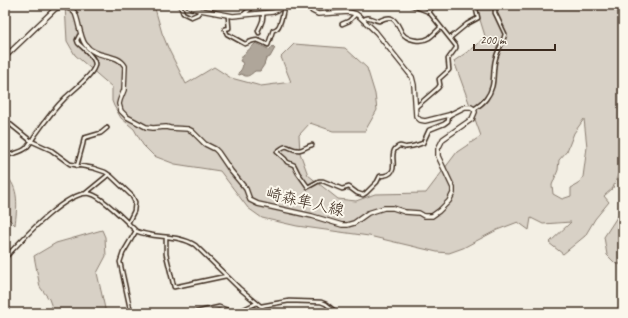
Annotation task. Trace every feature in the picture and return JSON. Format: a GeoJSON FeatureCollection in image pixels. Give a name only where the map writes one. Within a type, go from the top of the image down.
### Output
{"type":"FeatureCollection","features":[{"type":"Feature","properties":{"kind":"main road"},"geometry":{"type":"LineString","coordinates":[[188,5],[192,8],[228,16],[273,12],[285,6]]}},
{"type":"Feature","properties":{"kind":"main road"},"geometry":{"type":"LineString","coordinates":[[310,5],[312,11],[318,14],[344,12],[356,14],[376,32],[412,77],[416,116],[419,119],[431,120],[449,115],[465,107],[471,107],[474,109]]}},
{"type":"Feature","properties":{"kind":"main road","name":"崎森隼人線"},"geometry":{"type":"LineString","coordinates":[[5,57],[57,8],[65,7],[73,11],[77,18],[84,43],[100,55],[114,58],[126,66],[125,88],[119,104],[127,117],[146,127],[166,127],[188,129],[192,131],[205,144],[218,152],[230,171],[246,189],[250,200],[253,202],[312,216],[342,225],[354,223],[368,213],[384,208],[393,208],[405,212],[419,213],[424,216],[432,216],[439,211],[451,198],[453,188],[438,156],[438,148],[443,140],[472,119],[475,112],[474,109]]}},
{"type":"Feature","properties":{"kind":"street"},"geometry":{"type":"LineString","coordinates":[[180,5],[183,13],[191,17],[198,14],[200,10]]}},
{"type":"Feature","properties":{"kind":"street"},"geometry":{"type":"LineString","coordinates":[[244,15],[255,5]]}},
{"type":"Feature","properties":{"kind":"street"},"geometry":{"type":"LineString","coordinates":[[325,5],[328,7],[337,5]]}},
{"type":"Feature","properties":{"kind":"street"},"geometry":{"type":"LineString","coordinates":[[411,5],[429,12],[456,46],[448,59],[449,70],[439,79],[440,85],[438,88],[415,107]]}},
{"type":"Feature","properties":{"kind":"street"},"geometry":{"type":"LineString","coordinates":[[429,12],[434,5]]}},
{"type":"Feature","properties":{"kind":"street"},"geometry":{"type":"LineString","coordinates":[[450,38],[467,24],[478,18],[475,5]]}},
{"type":"Feature","properties":{"kind":"street"},"geometry":{"type":"LineString","coordinates":[[474,109],[480,106],[487,98],[494,84],[495,60],[505,34],[495,13],[495,9],[498,5]]}},
{"type":"Feature","properties":{"kind":"street"},"geometry":{"type":"LineString","coordinates":[[228,16],[229,28],[225,29],[227,34],[246,44],[253,40],[268,45],[273,30],[277,29],[281,22],[285,6]]}},
{"type":"Feature","properties":{"kind":"street"},"geometry":{"type":"LineString","coordinates":[[259,33],[258,31],[263,21],[263,13]]}},
{"type":"Feature","properties":{"kind":"street"},"geometry":{"type":"LineString","coordinates":[[342,24],[349,21],[356,14]]}},
{"type":"Feature","properties":{"kind":"street"},"geometry":{"type":"LineString","coordinates":[[363,20],[368,17],[379,21],[388,17],[392,18],[403,34],[414,40],[424,40],[441,27]]}},
{"type":"Feature","properties":{"kind":"street"},"geometry":{"type":"LineString","coordinates":[[5,156],[25,149],[58,104],[94,70],[94,59],[78,43],[77,40],[81,34]]}},
{"type":"Feature","properties":{"kind":"street"},"geometry":{"type":"LineString","coordinates":[[312,145],[299,150],[289,146],[284,147],[277,152],[287,162],[294,165],[308,187],[319,181],[323,181],[342,189],[349,187],[356,193],[363,195],[377,182],[380,176],[386,176],[391,172],[394,165],[392,155],[396,148],[400,146],[405,148],[422,143],[429,130],[448,121],[449,115]]}},
{"type":"Feature","properties":{"kind":"street"},"geometry":{"type":"LineString","coordinates":[[5,120],[31,141],[51,150],[70,164],[94,168],[109,175],[134,199],[134,211],[128,223]]}},
{"type":"Feature","properties":{"kind":"street"},"geometry":{"type":"LineString","coordinates":[[77,166],[84,138],[101,133],[107,128]]}},
{"type":"Feature","properties":{"kind":"street"},"geometry":{"type":"LineString","coordinates":[[86,194],[109,175]]}},
{"type":"Feature","properties":{"kind":"street"},"geometry":{"type":"LineString","coordinates":[[5,258],[49,213],[77,196],[86,194],[94,195],[102,200],[140,233],[195,244],[226,276],[269,313]]}},
{"type":"Feature","properties":{"kind":"street"},"geometry":{"type":"LineString","coordinates":[[131,313],[120,262],[123,253],[136,231]]}},
{"type":"Feature","properties":{"kind":"street"},"geometry":{"type":"LineString","coordinates":[[166,237],[166,254],[174,287],[226,276]]}},
{"type":"Feature","properties":{"kind":"street"},"geometry":{"type":"LineString","coordinates":[[260,306],[288,301],[321,302],[337,313]]}},
{"type":"Feature","properties":{"kind":"street"},"geometry":{"type":"LineString","coordinates":[[181,313],[192,313],[219,307],[234,312],[240,311],[257,303]]}},
{"type":"Feature","properties":{"kind":"shaded area"},"geometry":{"type":"Polygon","coordinates":[[[65,5],[154,5],[162,33],[186,84],[214,67],[231,78],[261,86],[291,82],[281,57],[294,44],[345,48],[367,68],[375,94],[377,110],[365,131],[333,131],[310,123],[299,135],[300,153],[308,175],[338,199],[356,201],[375,194],[426,193],[457,152],[481,136],[454,61],[476,46],[485,36],[477,10],[491,10],[495,5],[623,5],[623,168],[619,172],[613,188],[604,196],[609,202],[595,219],[585,236],[563,254],[549,243],[571,222],[543,224],[531,218],[529,230],[518,222],[497,230],[463,248],[449,253],[437,252],[369,236],[297,226],[262,218],[248,208],[220,171],[175,164],[154,156],[143,145],[134,129],[121,118],[112,101],[112,87],[75,55],[67,41],[65,5]],[[584,119],[574,133],[567,151],[559,160],[558,170],[552,185],[553,194],[562,199],[571,196],[571,188],[578,184],[583,177],[587,147],[584,119]]]}},
{"type":"Feature","properties":{"kind":"shaded area"},"geometry":{"type":"Polygon","coordinates":[[[256,43],[270,50],[273,46],[275,48],[270,57],[266,59],[260,71],[255,71],[247,76],[242,74],[239,75],[238,73],[243,65],[240,61],[243,55],[256,43]]]}},
{"type":"Feature","properties":{"kind":"shaded area"},"geometry":{"type":"Polygon","coordinates":[[[5,175],[13,185],[15,192],[17,205],[15,225],[5,215],[5,175]]]}},
{"type":"Feature","properties":{"kind":"shaded area"},"geometry":{"type":"Polygon","coordinates":[[[623,211],[623,264],[616,264],[607,255],[604,237],[617,217],[623,211]]]}},
{"type":"Feature","properties":{"kind":"shaded area"},"geometry":{"type":"Polygon","coordinates":[[[102,230],[105,237],[106,256],[97,273],[106,313],[54,313],[49,299],[40,287],[34,256],[56,243],[102,230]]]}}]}
